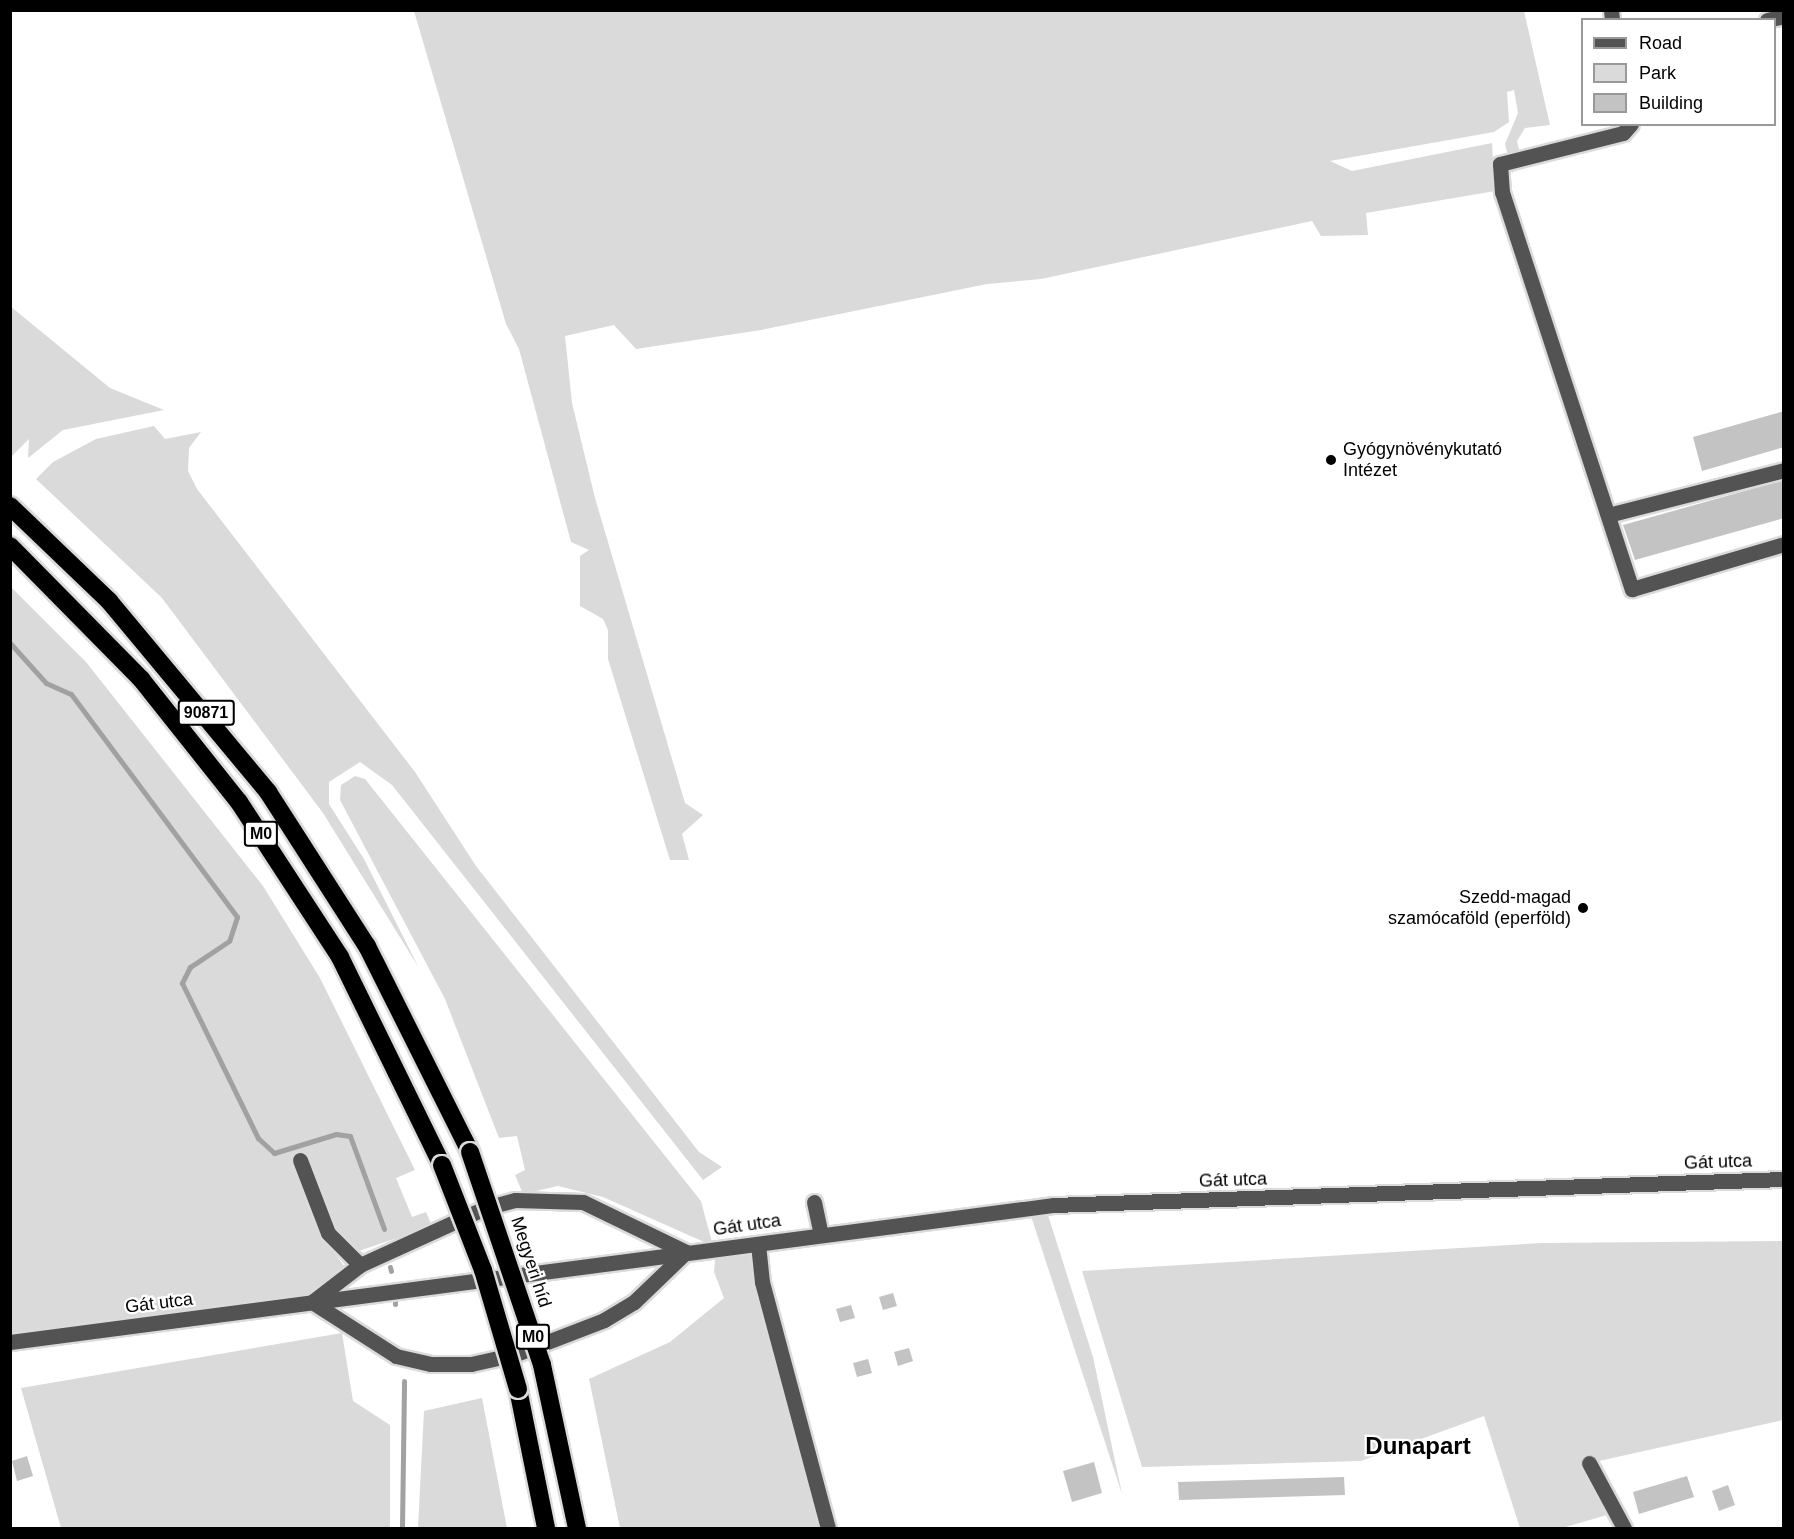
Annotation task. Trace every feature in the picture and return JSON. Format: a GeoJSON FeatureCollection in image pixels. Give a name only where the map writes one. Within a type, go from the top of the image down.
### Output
{"type":"FeatureCollection","features":[{"type":"Feature","properties":{"kind":"highway","name":"90871"},"geometry":{"type":"LineString","coordinates":[[10,506],[109,601],[220,730],[355,926]]}},
{"type":"Feature","properties":{"kind":"highway","name":"M0"},"geometry":{"type":"LineString","coordinates":[[12,547],[141,679],[239,802],[340,957],[442,1165],[483,1270],[518,1389],[546,1528]]}},
{"type":"Feature","properties":{"kind":"highway","name":"Megyeri híd"},"geometry":{"type":"LineString","coordinates":[[355,926],[424,1052],[470,1152],[542,1365],[577,1528]]}},
{"type":"Feature","properties":{"kind":"street"},"geometry":{"type":"LineString","coordinates":[[1629,126],[1623,133],[1500,164],[1502,192],[1632,589],[1784,544]]}},
{"type":"Feature","properties":{"kind":"street"},"geometry":{"type":"LineString","coordinates":[[1608,515],[1784,470]]}},
{"type":"Feature","properties":{"kind":"street"},"geometry":{"type":"LineString","coordinates":[[300,1160],[328,1233],[360,1265]]}},
{"type":"Feature","properties":{"kind":"street","name":"Gát utca"},"geometry":{"type":"LineString","coordinates":[[10,1342],[1054,1205],[1784,1179]]}},
{"type":"Feature","properties":{"kind":"street"},"geometry":{"type":"LineString","coordinates":[[545,1197],[583,1202],[686,1252],[634,1302],[604,1320],[516,1354],[471,1364],[431,1364],[396,1356],[312,1302],[360,1265],[485,1208],[545,1197]]}},
{"type":"Feature","properties":{"kind":"street"},"geometry":{"type":"LineString","coordinates":[[814,1202],[821,1234]]}},
{"type":"Feature","properties":{"kind":"street"},"geometry":{"type":"LineString","coordinates":[[758,1244],[762,1282],[828,1528]]}},
{"type":"Feature","properties":{"kind":"street"},"geometry":{"type":"LineString","coordinates":[[1589,1463],[1624,1528]]}},
{"type":"Feature","properties":{"kind":"green space"},"geometry":{"type":"Polygon","coordinates":[[[414,11],[1524,11],[1550,125],[1525,128],[1517,141],[1522,163],[1512,173],[1505,144],[1518,113],[1514,90],[1507,92],[1509,122],[1494,132],[1330,161],[1352,171],[1492,143],[1495,191],[1366,213],[1368,235],[1321,236],[1312,221],[1041,279],[987,284],[761,330],[636,349],[614,325],[565,336],[572,403],[595,498],[685,803],[703,815],[682,834],[689,860],[670,860],[608,659],[608,630],[603,619],[580,606],[580,556],[589,550],[571,542],[519,349],[506,324],[414,11]]]}},
{"type":"Feature","properties":{"kind":"green space"},"geometry":{"type":"Polygon","coordinates":[[[10,306],[110,388],[164,410],[63,430],[28,458],[29,439],[11,457],[10,306]]]}},
{"type":"Feature","properties":{"kind":"green space"},"geometry":{"type":"Polygon","coordinates":[[[154,426],[165,439],[201,432],[189,448],[188,471],[197,489],[415,772],[476,866],[699,1152],[722,1167],[703,1180],[392,785],[360,762],[329,782],[329,804],[364,859],[419,968],[323,813],[162,598],[36,479],[53,462],[96,439],[154,426]]]}},
{"type":"Feature","properties":{"kind":"green space"},"geometry":{"type":"Polygon","coordinates":[[[10,586],[86,662],[263,886],[320,978],[415,1170],[396,1178],[412,1217],[426,1212],[432,1226],[359,1251],[330,1222],[306,1156],[295,1159],[322,1237],[345,1267],[299,1300],[11,1334],[10,586]]]}},
{"type":"Feature","properties":{"kind":"green space"},"geometry":{"type":"Polygon","coordinates":[[[355,776],[365,779],[701,1201],[713,1246],[603,1197],[558,1186],[523,1194],[515,1175],[525,1170],[517,1136],[499,1138],[445,999],[340,800],[341,785],[355,776]]]}},
{"type":"Feature","properties":{"kind":"green space"},"geometry":{"type":"Polygon","coordinates":[[[1048,1215],[1093,1357],[1122,1494],[1031,1216],[1048,1215]]]}},
{"type":"Feature","properties":{"kind":"green space"},"geometry":{"type":"Polygon","coordinates":[[[1783,1241],[1783,1420],[1590,1463],[1607,1515],[1562,1528],[1520,1528],[1484,1416],[1361,1461],[1142,1467],[1082,1271],[1542,1243],[1783,1241]]]}},
{"type":"Feature","properties":{"kind":"green space"},"geometry":{"type":"Polygon","coordinates":[[[758,1244],[831,1528],[620,1528],[589,1379],[670,1342],[724,1298],[714,1272],[716,1249],[758,1244]]]}},
{"type":"Feature","properties":{"kind":"green space"},"geometry":{"type":"Polygon","coordinates":[[[342,1333],[353,1401],[390,1425],[390,1528],[61,1528],[21,1388],[342,1333]]]}},
{"type":"Feature","properties":{"kind":"green space"},"geometry":{"type":"Polygon","coordinates":[[[482,1398],[507,1528],[418,1528],[424,1411],[482,1398]]]}},
{"type":"Feature","properties":{"kind":"building"},"geometry":{"type":"Polygon","coordinates":[[[1784,411],[1784,447],[1702,471],[1693,437],[1784,411]]]}},
{"type":"Feature","properties":{"kind":"building"},"geometry":{"type":"Polygon","coordinates":[[[1784,480],[1784,518],[1635,560],[1623,525],[1784,480]]]}},
{"type":"Feature","properties":{"kind":"building"},"geometry":{"type":"Polygon","coordinates":[[[893,1293],[897,1306],[883,1310],[879,1297],[893,1293]]]}},
{"type":"Feature","properties":{"kind":"building"},"geometry":{"type":"Polygon","coordinates":[[[851,1305],[855,1318],[840,1322],[836,1309],[851,1305]]]}},
{"type":"Feature","properties":{"kind":"building"},"geometry":{"type":"Polygon","coordinates":[[[909,1348],[913,1361],[898,1366],[894,1352],[909,1348]]]}},
{"type":"Feature","properties":{"kind":"building"},"geometry":{"type":"Polygon","coordinates":[[[868,1359],[872,1373],[857,1377],[853,1363],[868,1359]]]}},
{"type":"Feature","properties":{"kind":"building"},"geometry":{"type":"Polygon","coordinates":[[[27,1456],[33,1476],[17,1481],[12,1461],[27,1456]]]}},
{"type":"Feature","properties":{"kind":"building"},"geometry":{"type":"Polygon","coordinates":[[[1094,1462],[1102,1493],[1072,1502],[1063,1471],[1094,1462]]]}},
{"type":"Feature","properties":{"kind":"building"},"geometry":{"type":"Polygon","coordinates":[[[1687,1476],[1694,1497],[1639,1514],[1633,1492],[1687,1476]]]}},
{"type":"Feature","properties":{"kind":"building"},"geometry":{"type":"Polygon","coordinates":[[[1344,1477],[1345,1495],[1179,1500],[1178,1482],[1344,1477]]]}},
{"type":"Feature","properties":{"kind":"building"},"geometry":{"type":"Polygon","coordinates":[[[1728,1485],[1735,1505],[1719,1511],[1712,1491],[1728,1485]]]}},
{"type":"Feature","properties":{"kind":"waterway"},"geometry":{"type":"LineString","coordinates":[[10,643],[46,683],[71,694],[237,917],[229,941],[190,967],[182,983],[258,1138],[274,1153],[336,1134],[350,1136],[384,1229]]}},
{"type":"Feature","properties":{"kind":"waterway"},"geometry":{"type":"LineString","coordinates":[[390,1267],[391,1271]]}},
{"type":"Feature","properties":{"kind":"waterway"},"geometry":{"type":"LineString","coordinates":[[402,1528],[404,1381]]}},
{"type":"Feature","properties":{"kind":"place","name":"Gyógynövénykutató Intézet"},"geometry":{"type":"Point","coordinates":[1331,460]}},
{"type":"Feature","properties":{"kind":"place","name":"Szedd-magad szamócaföld (eperföld)"},"geometry":{"type":"Point","coordinates":[1583,908]}},
{"type":"Feature","properties":{"kind":"district","name":"Dunapart"},"geometry":{"type":"Point","coordinates":[1418,1446]}}]}
